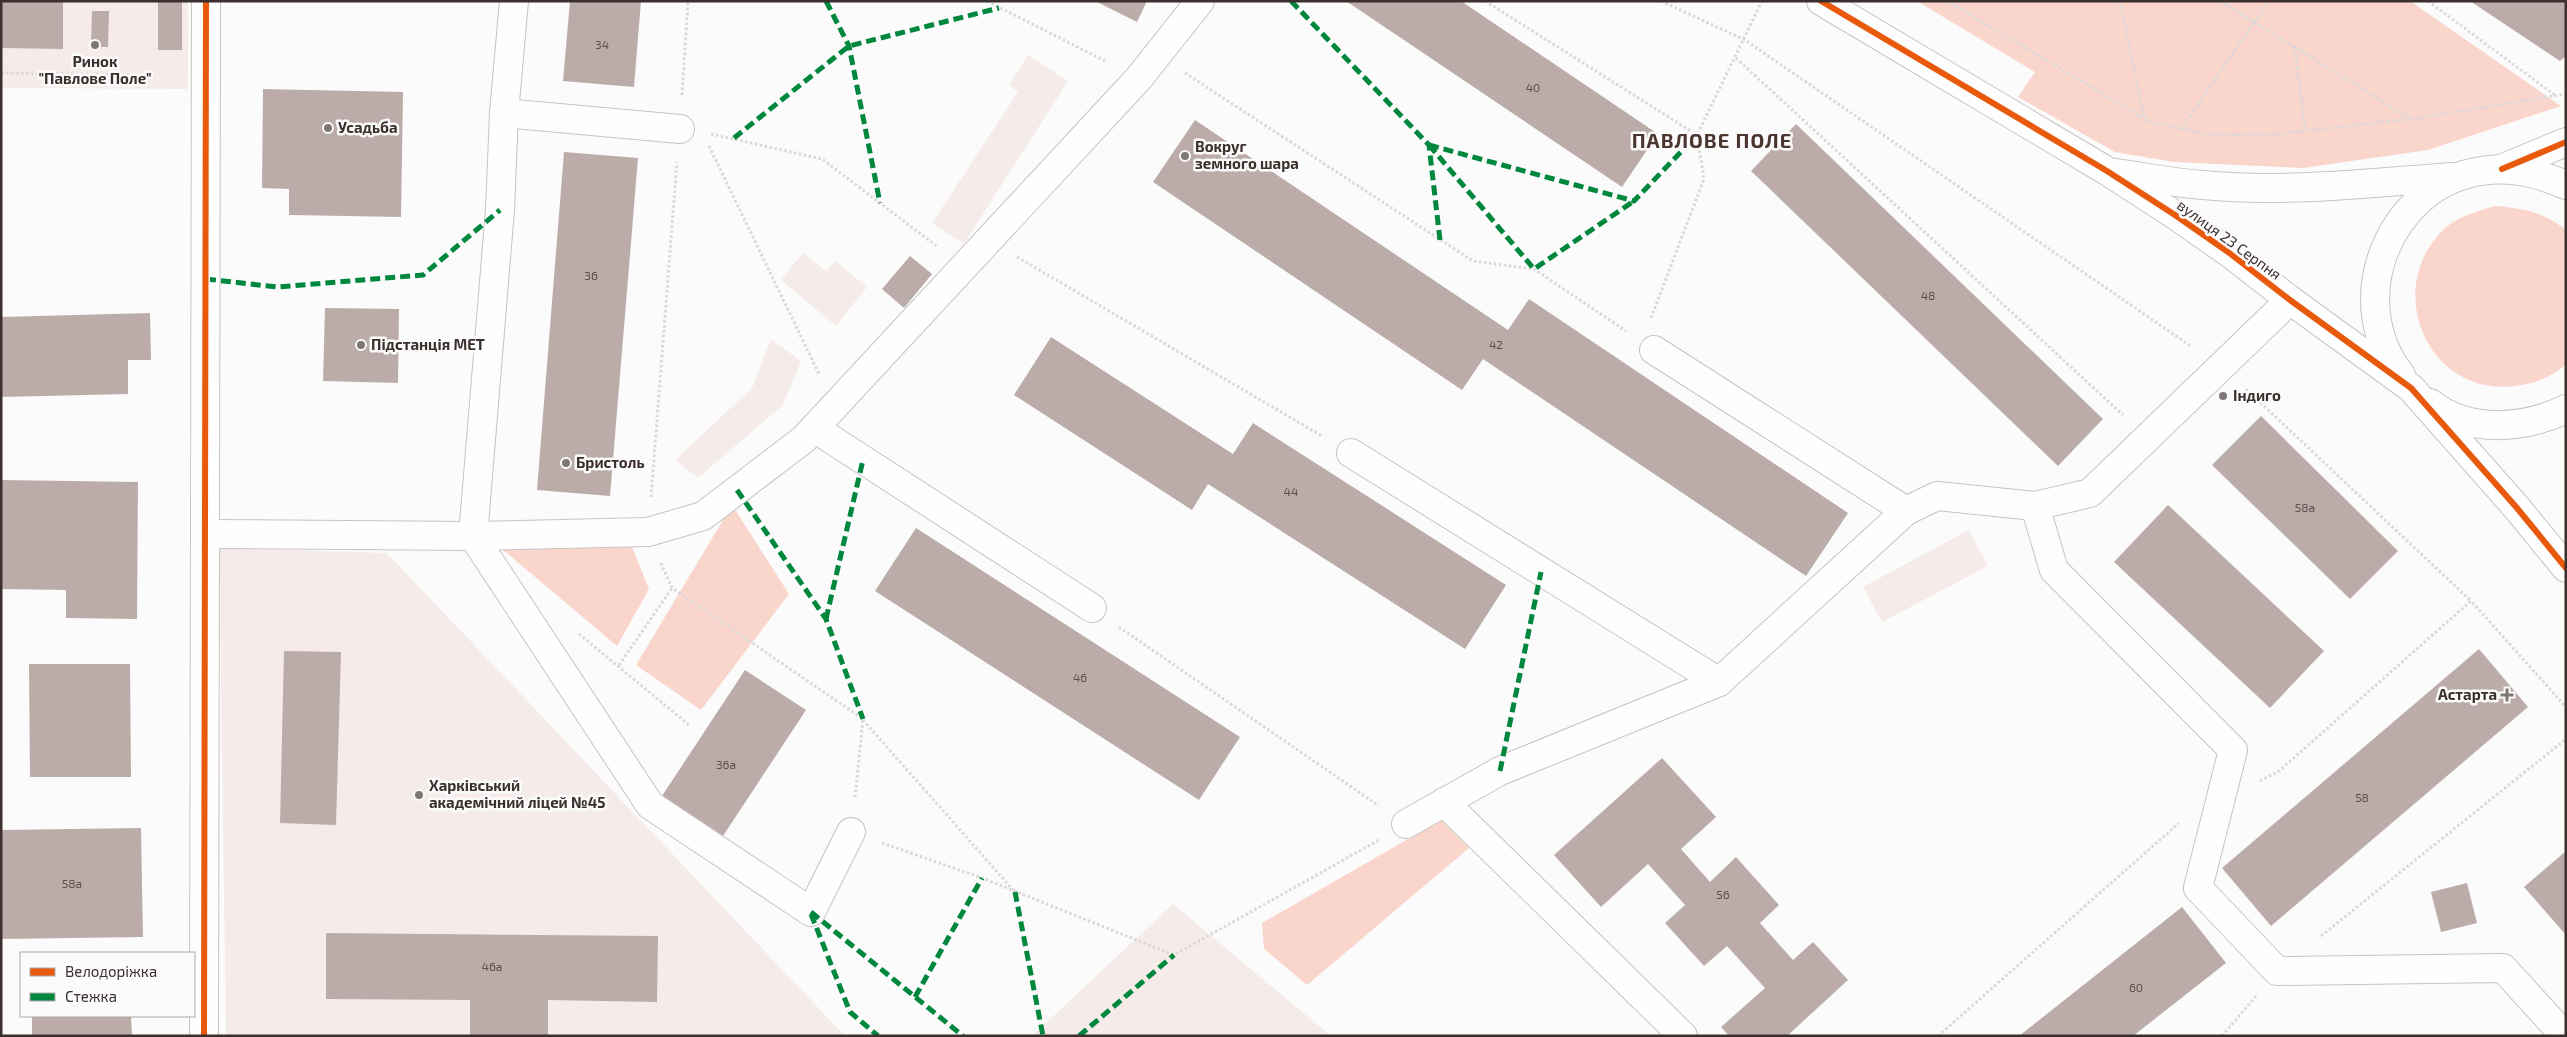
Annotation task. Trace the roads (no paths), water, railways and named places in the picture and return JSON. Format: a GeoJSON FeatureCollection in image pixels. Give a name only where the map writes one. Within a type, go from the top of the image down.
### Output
{"type":"FeatureCollection","features":[{"type":"Feature","properties":{"kind":"street"},"geometry":{"type":"LineString","coordinates":[[204,1036],[206,1]]}},
{"type":"Feature","properties":{"kind":"street"},"geometry":{"type":"LineString","coordinates":[[514,1],[504,113],[500,210],[473,536],[650,806],[811,912],[851,832]]}},
{"type":"Feature","properties":{"kind":"street"},"geometry":{"type":"LineString","coordinates":[[206,534],[473,536],[648,532],[703,516],[804,439],[1139,78],[1200,1]]}},
{"type":"Feature","properties":{"kind":"street","name":"вулиця 23 Серпня"},"geometry":{"type":"LineString","coordinates":[[1821,1],[2107,171],[2228,252],[2434,406],[2459,418],[2487,425],[2524,424],[2543,420],[2566,409]]}},
{"type":"Feature","properties":{"kind":"street"},"geometry":{"type":"LineString","coordinates":[[504,113],[691,131]]}},
{"type":"Feature","properties":{"kind":"street","name":"вулиця 23 Серпня"},"geometry":{"type":"LineString","coordinates":[[2502,169],[2566,142]]}},
{"type":"Feature","properties":{"kind":"street","name":"вулиця 23 Серпня"},"geometry":{"type":"LineString","coordinates":[[2107,171],[2202,185],[2250,188],[2307,187],[2458,177],[2480,171],[2502,169],[2538,174],[2566,185]]}},
{"type":"Feature","properties":{"kind":"street","name":"вулиця 23 Серпня"},"geometry":{"type":"LineString","coordinates":[[2458,177],[2433,190],[2405,215],[2393,230],[2381,256],[2375,284],[2375,312],[2381,340],[2394,365],[2411,388],[2517,508],[2566,568]]}},
{"type":"Feature","properties":{"kind":"street"},"geometry":{"type":"LineString","coordinates":[[1406,824],[1500,771],[1720,682],[1906,511],[1937,496],[2035,506],[2090,492],[2290,300]]}},
{"type":"Feature","properties":{"kind":"street"},"geometry":{"type":"LineString","coordinates":[[1648,346],[1906,511]]}},
{"type":"Feature","properties":{"kind":"street"},"geometry":{"type":"LineString","coordinates":[[814,428],[1092,608]]}},
{"type":"Feature","properties":{"kind":"street"},"geometry":{"type":"LineString","coordinates":[[1351,453],[1720,682]]}},
{"type":"Feature","properties":{"kind":"street"},"geometry":{"type":"LineString","coordinates":[[2035,506],[2054,570],[2233,750],[2198,888],[2277,971],[2503,968],[2565,1036]]}},
{"type":"Feature","properties":{"kind":"street"},"geometry":{"type":"LineString","coordinates":[[1444,802],[1683,1036]]}},
{"type":"Feature","properties":{"kind":"place","name":"Ринок \"Павлове Поле\""},"geometry":{"type":"Point","coordinates":[95,45]}},
{"type":"Feature","properties":{"kind":"place","name":"Усадьба"},"geometry":{"type":"Point","coordinates":[328,128]}},
{"type":"Feature","properties":{"kind":"place","name":"Вокруг земного шара"},"geometry":{"type":"Point","coordinates":[1185,156]}},
{"type":"Feature","properties":{"kind":"place","name":"Підстанція МЕТ"},"geometry":{"type":"Point","coordinates":[361,345]}},
{"type":"Feature","properties":{"kind":"place","name":"Індиго"},"geometry":{"type":"Point","coordinates":[2223,396]}},
{"type":"Feature","properties":{"kind":"place","name":"Бристоль"},"geometry":{"type":"Point","coordinates":[566,463]}},
{"type":"Feature","properties":{"kind":"place","name":"Астарта"},"geometry":{"type":"Point","coordinates":[2507,695]}},
{"type":"Feature","properties":{"kind":"place","name":"Харківський академічний ліцей №45"},"geometry":{"type":"Point","coordinates":[419,795]}},
{"type":"Feature","properties":{"kind":"district","name":"ПАВЛОВЕ ПОЛЕ"},"geometry":{"type":"Point","coordinates":[1712,141]}}]}
